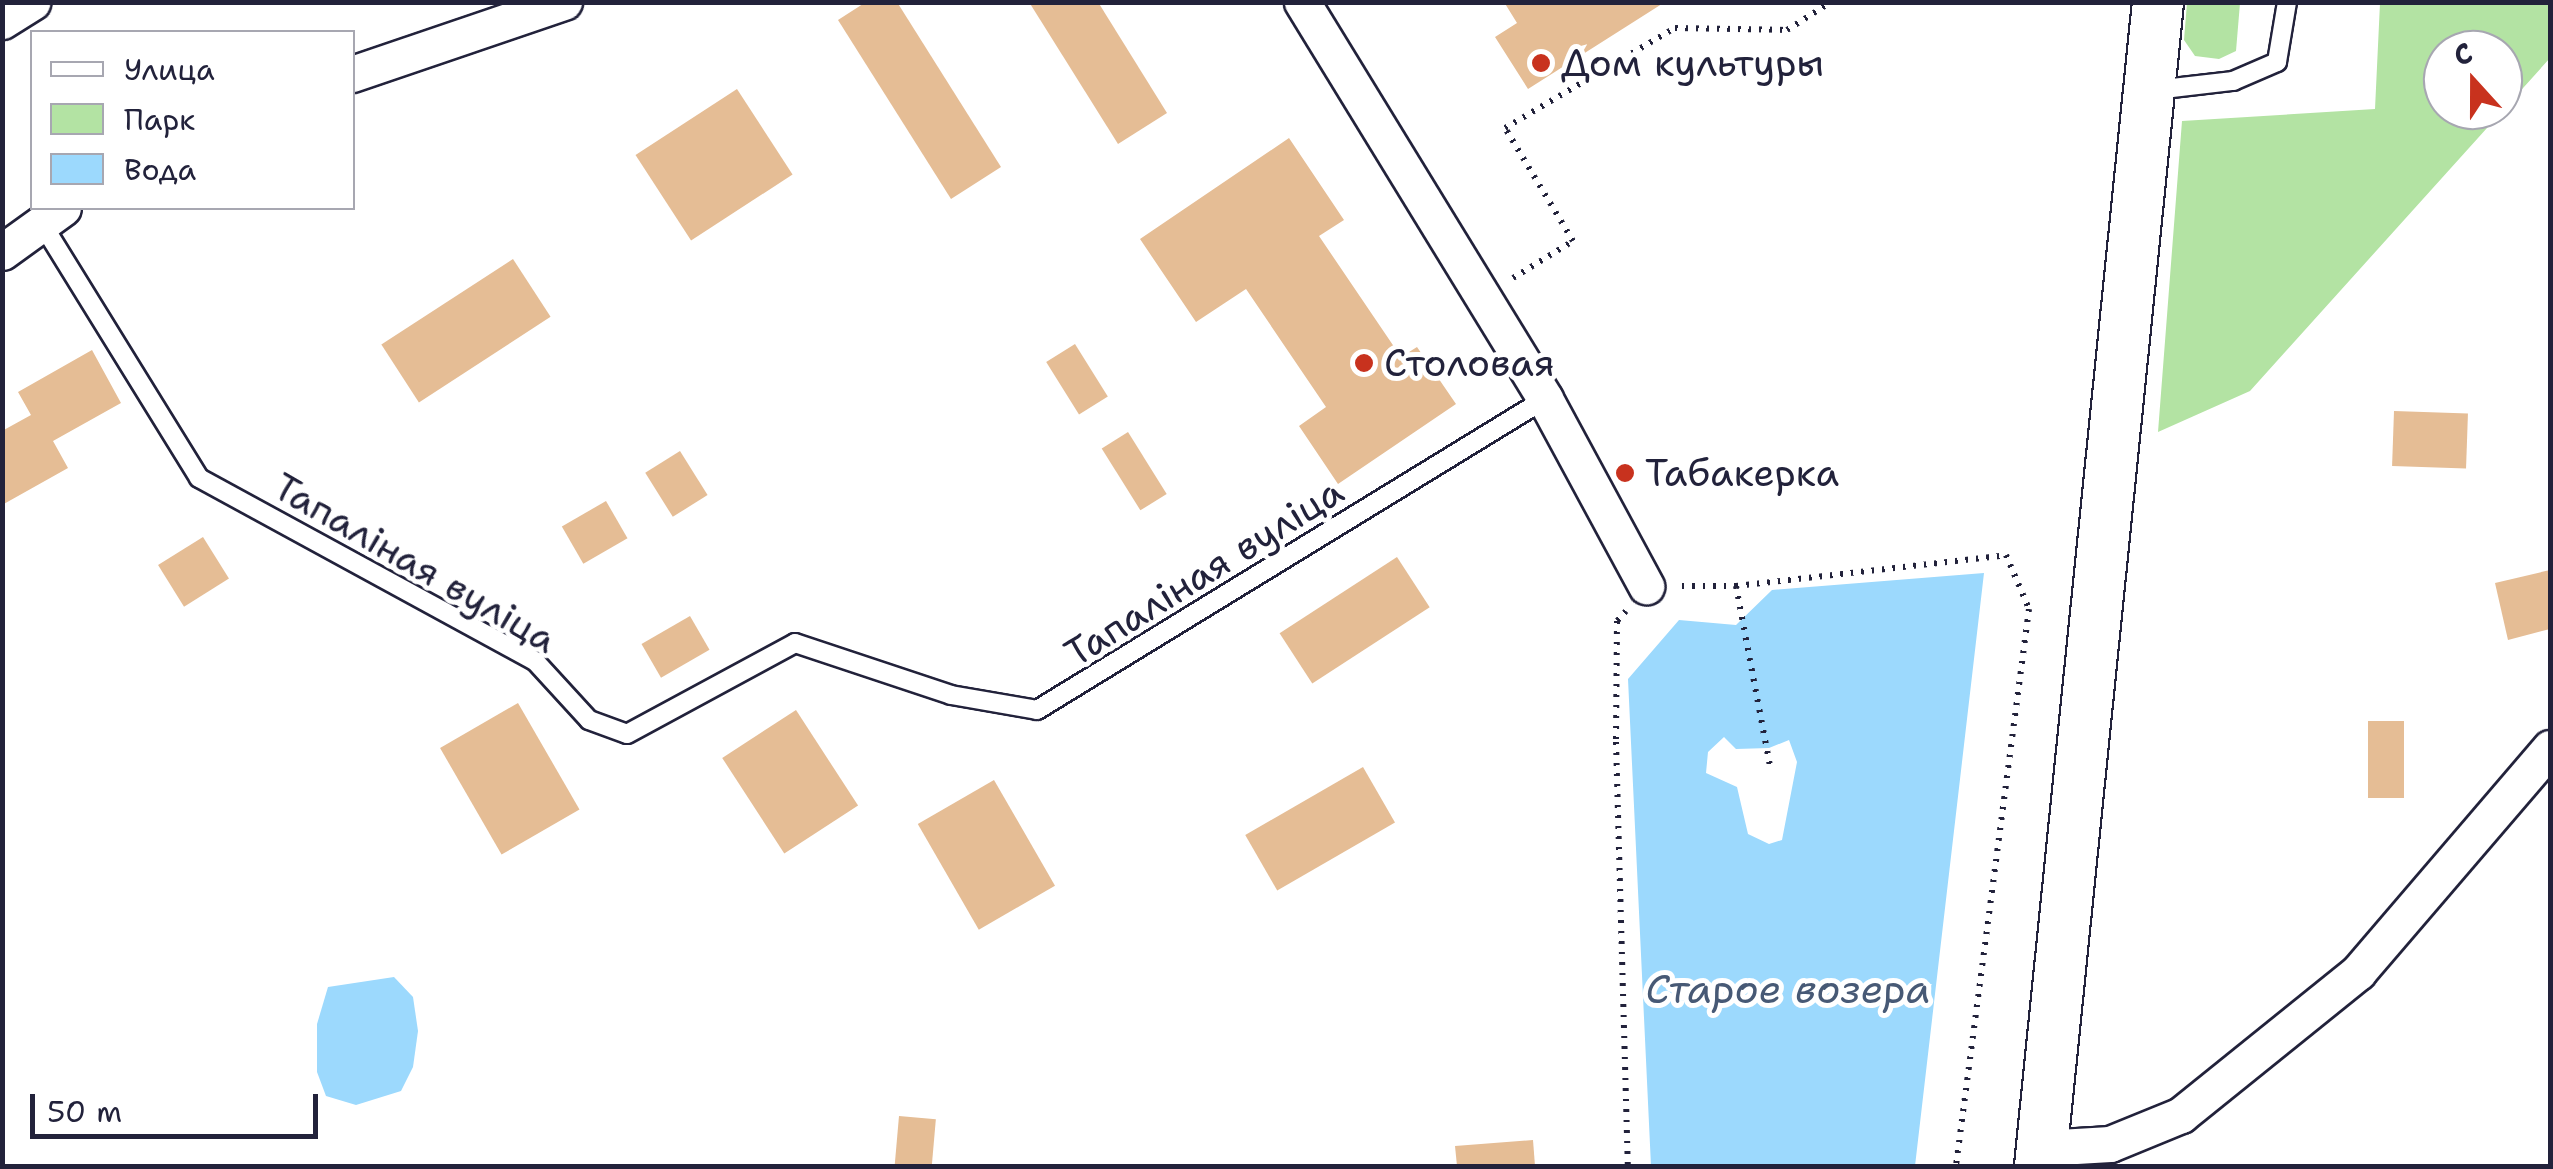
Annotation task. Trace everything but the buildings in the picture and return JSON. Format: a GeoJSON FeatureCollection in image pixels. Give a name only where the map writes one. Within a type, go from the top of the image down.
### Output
{"type":"FeatureCollection","features":[{"type":"Feature","properties":{"kind":"main road"},"geometry":{"type":"LineString","coordinates":[[2041,1157],[2158,2]]}},
{"type":"Feature","properties":{"kind":"street"},"geometry":{"type":"LineString","coordinates":[[2,21],[33,2]]}},
{"type":"Feature","properties":{"kind":"street"},"geometry":{"type":"LineString","coordinates":[[355,73],[564,2]]}},
{"type":"Feature","properties":{"kind":"street"},"geometry":{"type":"LineString","coordinates":[[1302,2],[1545,399],[1646,586]]}},
{"type":"Feature","properties":{"kind":"street"},"geometry":{"type":"LineString","coordinates":[[2,252],[52,215]]}},
{"type":"Feature","properties":{"kind":"street"},"geometry":{"type":"LineString","coordinates":[[2041,1157],[2110,1144],[2181,1115],[2358,972],[2550,748]]}},
{"type":"Feature","properties":{"kind":"lane"},"geometry":{"type":"LineString","coordinates":[[2149,90],[2233,81],[2277,62],[2287,2]]}},
{"type":"Feature","properties":{"kind":"lane","name":"Тапаліная вуліца"},"geometry":{"type":"LineString","coordinates":[[52,215],[198,478],[534,661],[589,720],[628,734],[795,643],[952,695],[1037,710],[1545,399]]}},
{"type":"Feature","properties":{"kind":"path"},"geometry":{"type":"LineString","coordinates":[[1482,297],[1573,241],[1505,128],[1675,28],[1786,30],[1830,2]]}},
{"type":"Feature","properties":{"kind":"path"},"geometry":{"type":"LineString","coordinates":[[1628,1166],[1617,621],[1646,586],[1736,586],[2006,555],[2028,609],[1956,1166]]}},
{"type":"Feature","properties":{"kind":"path"},"geometry":{"type":"LineString","coordinates":[[1736,586],[1771,771]]}},
{"type":"Feature","properties":{"kind":"green space"},"geometry":{"type":"Polygon","coordinates":[[[2187,3],[2240,3],[2236,51],[2219,59],[2195,56],[2184,40],[2187,3]]]}},
{"type":"Feature","properties":{"kind":"green space"},"geometry":{"type":"Polygon","coordinates":[[[2380,3],[2550,3],[2550,58],[2523,88],[2523,30],[2423,30],[2423,130],[2485,130],[2250,391],[2158,432],[2182,121],[2375,109],[2380,3]]]}},
{"type":"Feature","properties":{"kind":"water","name":"Старое возера"},"geometry":{"type":"Polygon","coordinates":[[[1984,573],[1915,1166],[1651,1166],[1628,679],[1679,620],[1736,625],[1772,590],[1984,573]],[[1724,737],[1708,752],[1706,773],[1737,787],[1748,834],[1769,844],[1782,840],[1797,762],[1789,740],[1769,748],[1736,749],[1724,737]]]}},
{"type":"Feature","properties":{"kind":"water"},"geometry":{"type":"Polygon","coordinates":[[[394,977],[413,997],[418,1031],[413,1067],[401,1091],[356,1105],[326,1096],[317,1072],[317,1024],[328,987],[394,977]]]}},
{"type":"Feature","properties":{"kind":"place","name":"Дом культуры"},"geometry":{"type":"Point","coordinates":[1541,63]}},
{"type":"Feature","properties":{"kind":"place","name":"Столовая"},"geometry":{"type":"Point","coordinates":[1364,363]}},
{"type":"Feature","properties":{"kind":"place","name":"Табакерка"},"geometry":{"type":"Point","coordinates":[1625,473]}}]}
